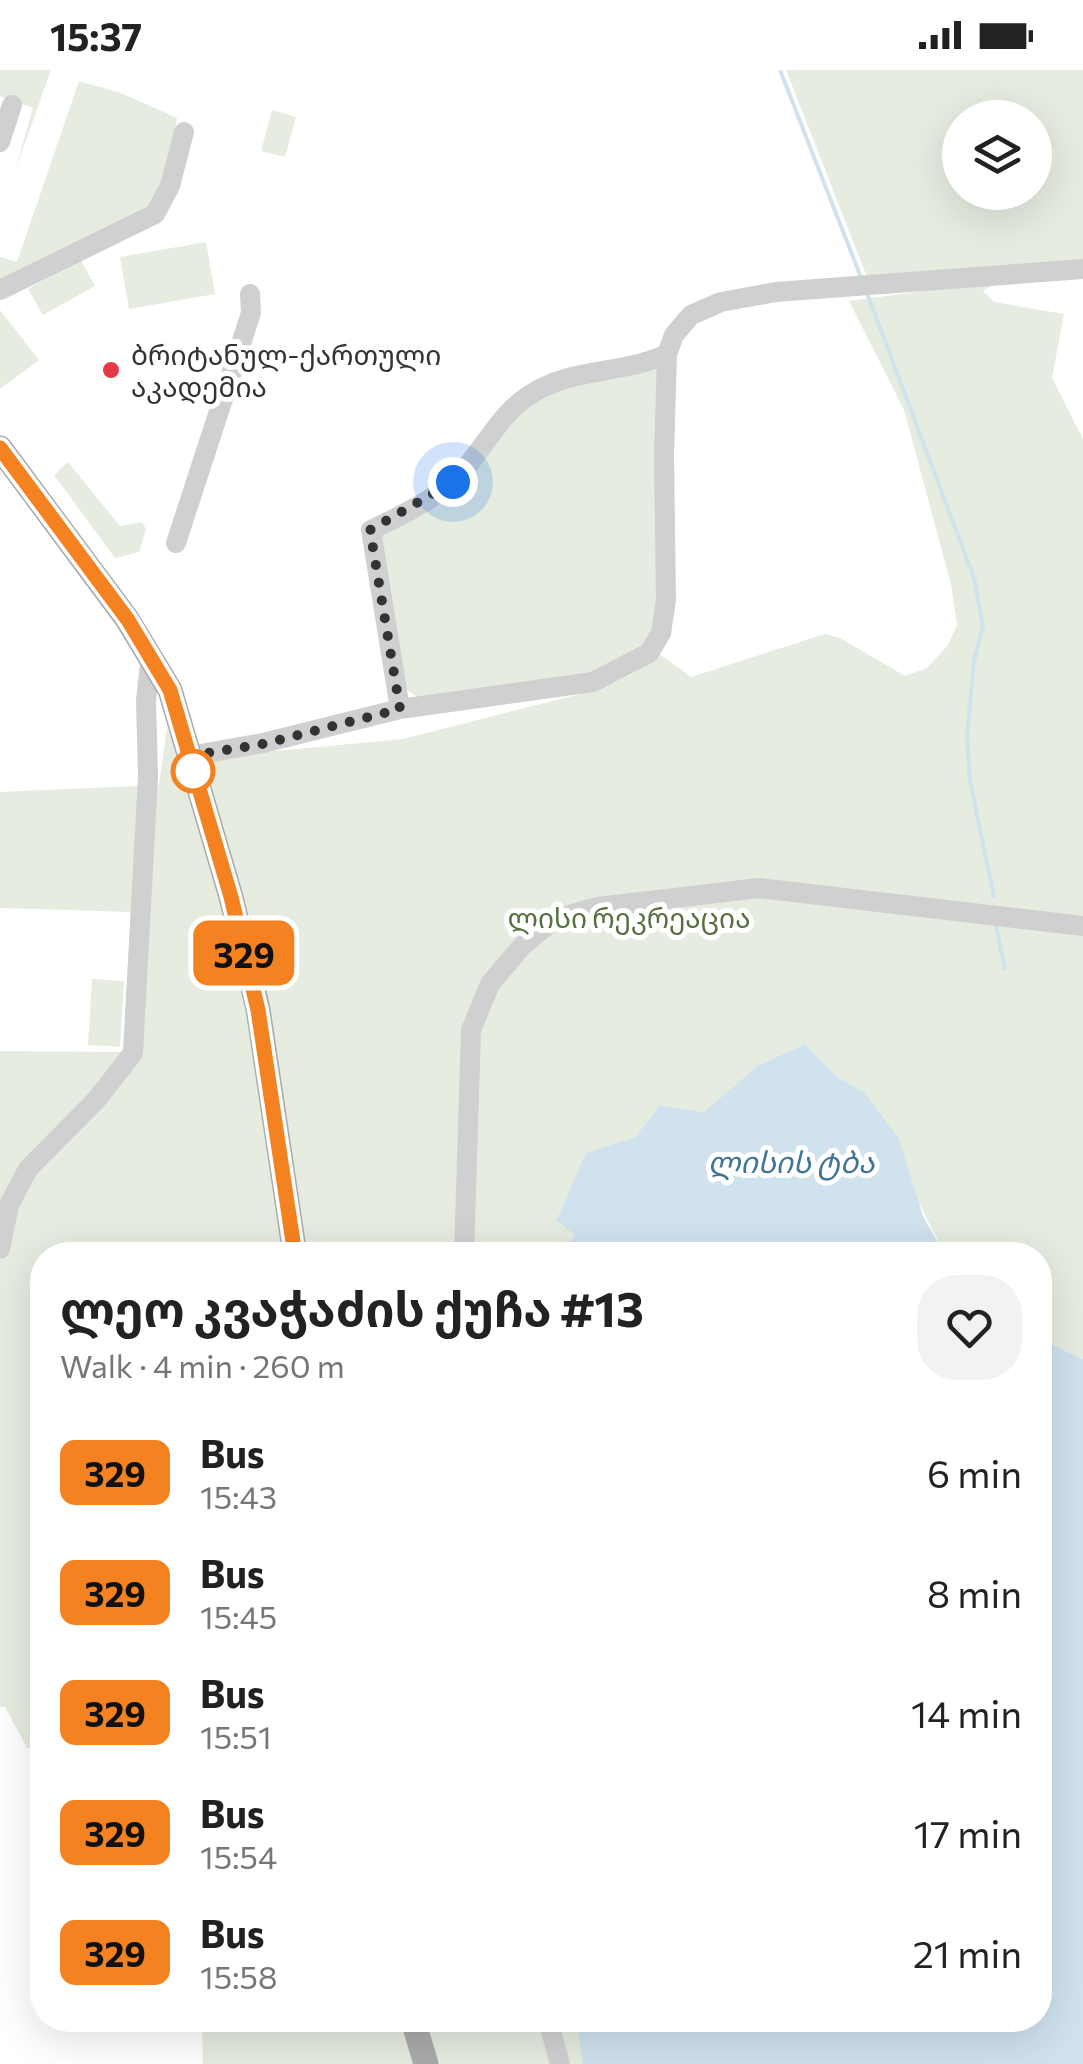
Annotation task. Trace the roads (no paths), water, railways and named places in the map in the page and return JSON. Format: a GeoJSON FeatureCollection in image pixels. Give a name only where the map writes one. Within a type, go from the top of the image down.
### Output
{"type":"FeatureCollection","features":[{"type":"Feature","properties":{"kind":"main road"},"geometry":{"type":"LineString","coordinates":[[0,448],[151,653],[170,690],[231,897],[258,1010],[293,1242]]}},
{"type":"Feature","properties":{"kind":"main road"},"geometry":{"type":"LineString","coordinates":[[417,2032],[426,2064]]}},
{"type":"Feature","properties":{"kind":"street"},"geometry":{"type":"LineString","coordinates":[[0,142],[12,105]]}},
{"type":"Feature","properties":{"kind":"street"},"geometry":{"type":"LineString","coordinates":[[0,290],[155,214],[170,186],[184,132]]}},
{"type":"Feature","properties":{"kind":"street"},"geometry":{"type":"LineString","coordinates":[[189,756],[263,744],[400,709],[593,682],[648,653],[662,633],[666,600],[664,456],[668,354],[674,336],[691,315],[721,302],[776,292],[1083,269]]}},
{"type":"Feature","properties":{"kind":"street"},"geometry":{"type":"LineString","coordinates":[[176,543],[251,312],[250,294]]}},
{"type":"Feature","properties":{"kind":"street"},"geometry":{"type":"LineString","coordinates":[[400,709],[370,530],[453,482],[481,444],[525,398],[560,378],[639,367],[668,354]]}},
{"type":"Feature","properties":{"kind":"street"},"geometry":{"type":"LineString","coordinates":[[0,1248],[8,1205],[28,1170],[97,1099],[133,1053],[151,653]]}},
{"type":"Feature","properties":{"kind":"street"},"geometry":{"type":"LineString","coordinates":[[464,1242],[471,1030],[490,984],[522,946],[555,919],[598,907],[759,888],[1083,926]]}},
{"type":"Feature","properties":{"kind":"street"},"geometry":{"type":"LineString","coordinates":[[551,2032],[560,2064]]}},
{"type":"Feature","properties":{"kind":"water","name":"ლისის ტბა"},"geometry":{"type":"Polygon","coordinates":[[[805,1044],[837,1077],[864,1092],[899,1139],[923,1216],[938,1242],[570,1242],[575,1235],[556,1220],[586,1153],[635,1137],[660,1105],[704,1112],[757,1066],[805,1044]]]}},
{"type":"Feature","properties":{"kind":"water"},"geometry":{"type":"Polygon","coordinates":[[[1052,1345],[1083,1359],[1083,2064],[583,2064],[578,2032],[1052,2032],[1052,1345]]]}},
{"type":"Feature","properties":{"kind":"waterway"},"geometry":{"type":"LineString","coordinates":[[780,70],[862,280]]}},
{"type":"Feature","properties":{"kind":"waterway"},"geometry":{"type":"LineString","coordinates":[[867,293],[974,578],[983,626],[974,661],[967,736],[970,781],[994,897]]}},
{"type":"Feature","properties":{"kind":"waterway"},"geometry":{"type":"LineString","coordinates":[[996,927],[1005,968]]}},
{"type":"Feature","properties":{"kind":"place","name":"ბრიტანულ-ქართული აკადემია"},"geometry":{"type":"Point","coordinates":[111,370]}},
{"type":"Feature","properties":{"kind":"park label","name":"ლისი რეკრეაცია"},"geometry":{"type":"Point","coordinates":[629,917]}}]}
